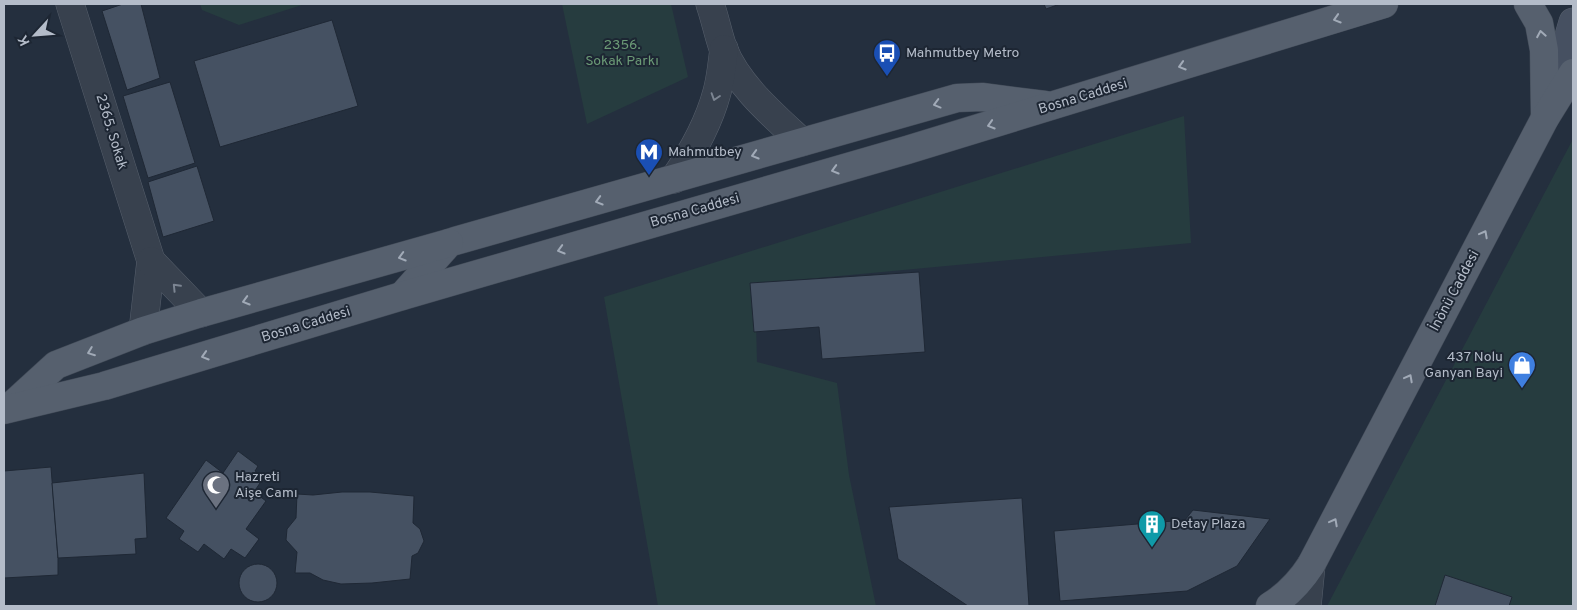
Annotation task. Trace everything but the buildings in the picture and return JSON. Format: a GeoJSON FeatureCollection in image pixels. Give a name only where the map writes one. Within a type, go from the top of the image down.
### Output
{"type":"FeatureCollection","features":[{"type":"Feature","properties":{"kind":"main road","name":"Bosna Caddesi"},"geometry":{"type":"LineString","coordinates":[[6,409],[104,386],[402,296],[907,150],[1384,4]]}},
{"type":"Feature","properties":{"kind":"main road"},"geometry":{"type":"LineString","coordinates":[[1528,4],[1540,23],[1544,50],[1545,118]]}},
{"type":"Feature","properties":{"kind":"main road"},"geometry":{"type":"LineString","coordinates":[[1545,118],[1573,22]]}},
{"type":"Feature","properties":{"kind":"main road","name":"İnönü Caddesi"},"geometry":{"type":"LineString","coordinates":[[1270,606],[1283,598],[1299,583],[1311,565],[1545,118],[1573,73]]}},
{"type":"Feature","properties":{"kind":"main road"},"geometry":{"type":"LineString","coordinates":[[6,409],[56,365],[143,331],[201,313],[957,98],[982,97],[1054,106]]}},
{"type":"Feature","properties":{"kind":"main road"},"geometry":{"type":"LineString","coordinates":[[603,238],[647,187]]}},
{"type":"Feature","properties":{"kind":"main road"},"geometry":{"type":"LineString","coordinates":[[402,296],[449,243]]}},
{"type":"Feature","properties":{"kind":"main road"},"geometry":{"type":"LineString","coordinates":[[104,386],[143,331]]}},
{"type":"Feature","properties":{"kind":"street","name":"2365. Sokak"},"geometry":{"type":"LineString","coordinates":[[70,4],[151,261],[143,331]]}},
{"type":"Feature","properties":{"kind":"street"},"geometry":{"type":"LineString","coordinates":[[710,4],[724,49],[742,80],[764,108],[802,142]]}},
{"type":"Feature","properties":{"kind":"street"},"geometry":{"type":"LineString","coordinates":[[674,179],[686,162],[706,121],[717,92],[724,49]]}},
{"type":"Feature","properties":{"kind":"street","name":"2365. Sokak"},"geometry":{"type":"LineString","coordinates":[[151,261],[201,313]]}},
{"type":"Feature","properties":{"kind":"street"},"geometry":{"type":"LineString","coordinates":[[1307,606],[1311,565]]}},
{"type":"Feature","properties":{"kind":"green space"},"geometry":{"type":"Polygon","coordinates":[[[200,4],[305,4],[239,25],[202,10],[200,4]]]}},
{"type":"Feature","properties":{"kind":"green space","name":"2356. Sokak Parkı"},"geometry":{"type":"Polygon","coordinates":[[[562,4],[671,4],[688,77],[587,124],[562,4]]]}},
{"type":"Feature","properties":{"kind":"green space"},"geometry":{"type":"Polygon","coordinates":[[[1184,116],[1191,243],[755,284],[757,362],[837,383],[849,475],[876,606],[658,606],[604,297],[1184,116]]]}},
{"type":"Feature","properties":{"kind":"green space"},"geometry":{"type":"Polygon","coordinates":[[[1573,139],[1573,606],[1327,606],[1573,139]]]}},
{"type":"Feature","properties":{"kind":"place","name":"Mahmutbey Metro"},"geometry":{"type":"Point","coordinates":[887,77]}},
{"type":"Feature","properties":{"kind":"place","name":"Mahmutbey"},"geometry":{"type":"Point","coordinates":[649,176]}},
{"type":"Feature","properties":{"kind":"place","name":"437 Nolu Ganyan Bayi"},"geometry":{"type":"Point","coordinates":[1522,389]}},
{"type":"Feature","properties":{"kind":"place","name":"Hazreti Aişe Camı"},"geometry":{"type":"Point","coordinates":[216,509]}},
{"type":"Feature","properties":{"kind":"place","name":"Detay Plaza"},"geometry":{"type":"Point","coordinates":[1152,548]}}]}
